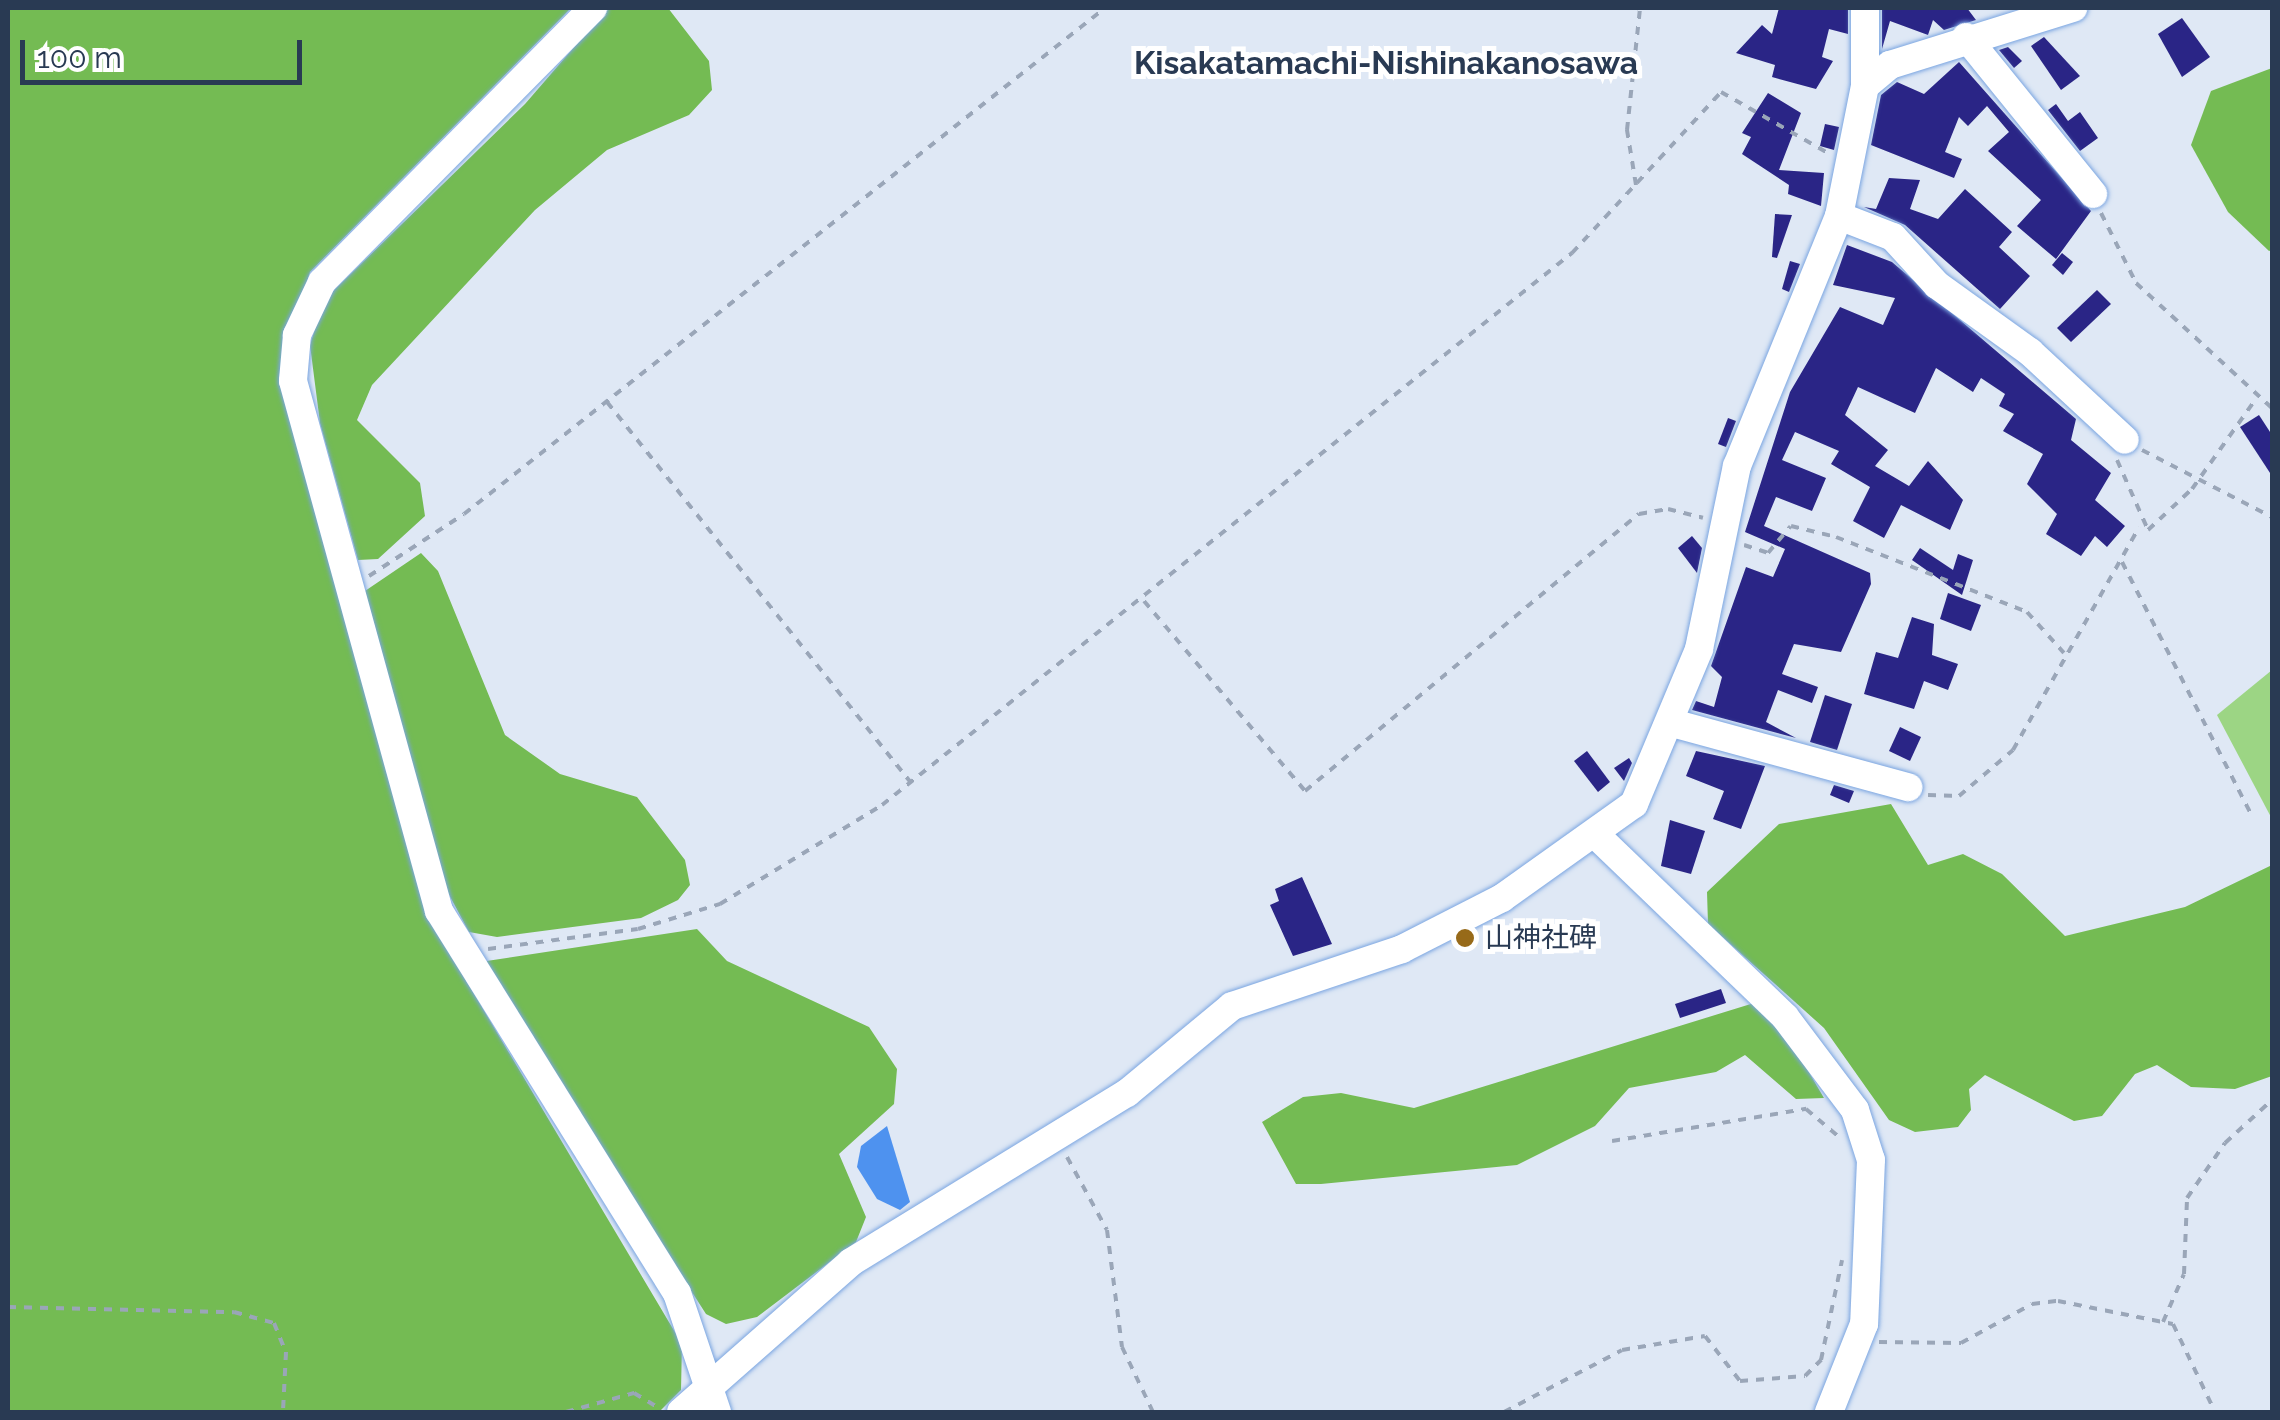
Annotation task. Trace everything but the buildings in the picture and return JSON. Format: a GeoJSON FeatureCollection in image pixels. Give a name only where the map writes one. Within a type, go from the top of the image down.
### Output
{"type":"FeatureCollection","features":[{"type":"Feature","properties":{"kind":"street"},"geometry":{"type":"LineString","coordinates":[[593,8],[315,290],[293,381],[438,910],[677,1293],[712,1376],[717,1412]]}},
{"type":"Feature","properties":{"kind":"street"},"geometry":{"type":"LineString","coordinates":[[681,1412],[712,1376],[851,1262],[1127,1093],[1232,1006],[1402,949],[1596,836],[1634,804],[1672,723],[1699,650],[1721,530],[1839,216],[1865,86],[1865,8]]}},
{"type":"Feature","properties":{"kind":"street"},"geometry":{"type":"LineString","coordinates":[[1976,35],[2037,8]]}},
{"type":"Feature","properties":{"kind":"street"},"geometry":{"type":"LineString","coordinates":[[1865,86],[1890,65],[1976,35],[2073,8]]}},
{"type":"Feature","properties":{"kind":"street"},"geometry":{"type":"LineString","coordinates":[[1976,35],[2094,194]]}},
{"type":"Feature","properties":{"kind":"street"},"geometry":{"type":"LineString","coordinates":[[1839,216],[1893,237],[1936,285],[2115,431]]}},
{"type":"Feature","properties":{"kind":"street"},"geometry":{"type":"LineString","coordinates":[[1672,723],[1908,786]]}},
{"type":"Feature","properties":{"kind":"street"},"geometry":{"type":"LineString","coordinates":[[1596,836],[1785,1018],[1854,1110],[1871,1160],[1860,1337],[1829,1412]]}},
{"type":"Feature","properties":{"kind":"path"},"geometry":{"type":"LineString","coordinates":[[348,590],[464,514],[1105,8]]}},
{"type":"Feature","properties":{"kind":"path"},"geometry":{"type":"LineString","coordinates":[[1636,184],[1626,130],[1640,8]]}},
{"type":"Feature","properties":{"kind":"path"},"geometry":{"type":"LineString","coordinates":[[464,952],[638,928],[760,888],[911,783],[1572,252],[1722,92],[1818,152],[1850,157]]}},
{"type":"Feature","properties":{"kind":"path"},"geometry":{"type":"LineString","coordinates":[[2094,194],[2136,283],[2181,317],[2255,400],[2272,408]]}},
{"type":"Feature","properties":{"kind":"path"},"geometry":{"type":"LineString","coordinates":[[2139,527],[2148,530],[2200,478],[2255,400]]}},
{"type":"Feature","properties":{"kind":"path"},"geometry":{"type":"LineString","coordinates":[[606,402],[911,783]]}},
{"type":"Feature","properties":{"kind":"path"},"geometry":{"type":"LineString","coordinates":[[2115,431],[2272,516]]}},
{"type":"Feature","properties":{"kind":"path"},"geometry":{"type":"LineString","coordinates":[[1908,786],[1959,796],[1987,780],[2122,562],[2139,527],[2115,431]]}},
{"type":"Feature","properties":{"kind":"path"},"geometry":{"type":"LineString","coordinates":[[1142,599],[1305,791],[1639,514],[1668,509],[1768,553],[1791,526],[1836,537],[2027,612],[2064,653]]}},
{"type":"Feature","properties":{"kind":"path"},"geometry":{"type":"LineString","coordinates":[[2122,562],[2250,812]]}},
{"type":"Feature","properties":{"kind":"path"},"geometry":{"type":"LineString","coordinates":[[2163,1322],[2184,1274],[2187,1198],[2225,1143],[2272,1100]]}},
{"type":"Feature","properties":{"kind":"path"},"geometry":{"type":"LineString","coordinates":[[1612,1140],[1806,1108],[1851,1152]]}},
{"type":"Feature","properties":{"kind":"path"},"geometry":{"type":"LineString","coordinates":[[1054,1136],[1108,1230],[1122,1347],[1153,1412]]}},
{"type":"Feature","properties":{"kind":"path"},"geometry":{"type":"LineString","coordinates":[[1504,1412],[1622,1350],[1704,1336],[1740,1381],[1805,1376],[1820,1360],[1846,1243]]}},
{"type":"Feature","properties":{"kind":"path"},"geometry":{"type":"LineString","coordinates":[[1860,1337],[1936,1349],[2032,1304],[2058,1302],[2163,1322],[2186,1336],[2215,1412]]}},
{"type":"Feature","properties":{"kind":"path"},"geometry":{"type":"LineString","coordinates":[[8,1307],[234,1312],[274,1323],[286,1352],[284,1412]]}},
{"type":"Feature","properties":{"kind":"path"},"geometry":{"type":"LineString","coordinates":[[566,1412],[634,1393],[668,1412]]}},
{"type":"Feature","properties":{"kind":"green space"},"geometry":{"type":"Polygon","coordinates":[[[8,8],[571,8],[310,272],[279,376],[426,913],[682,1344],[681,1390],[659,1412],[8,1412],[8,8]]]}},
{"type":"Feature","properties":{"kind":"green space"},"geometry":{"type":"Polygon","coordinates":[[[608,8],[668,8],[709,61],[712,90],[689,115],[607,150],[535,210],[372,385],[357,420],[420,483],[425,516],[378,559],[358,560],[320,423],[310,345],[324,300],[525,104],[608,8]]]}},
{"type":"Feature","properties":{"kind":"green space"},"geometry":{"type":"Polygon","coordinates":[[[2272,68],[2269,251],[2228,212],[2191,145],[2211,91],[2272,68]]]}},
{"type":"Feature","properties":{"kind":"green space"},"geometry":{"type":"Polygon","coordinates":[[[421,553],[438,571],[505,735],[560,774],[637,797],[685,860],[690,885],[678,900],[641,918],[497,937],[469,932],[446,889],[365,591],[421,553]]]}},
{"type":"Feature","properties":{"kind":"green space"},"geometry":{"type":"Polygon","coordinates":[[[2272,670],[2272,819],[2217,715],[2272,670]]]}},
{"type":"Feature","properties":{"kind":"green space"},"geometry":{"type":"Polygon","coordinates":[[[1891,804],[1928,865],[1963,854],[2002,874],[2065,936],[2185,907],[2272,865],[2272,1076],[2235,1089],[2191,1087],[2157,1065],[2135,1074],[2102,1116],[2074,1121],[1985,1075],[1969,1089],[1971,1110],[1958,1127],[1915,1132],[1889,1120],[1824,1028],[1708,924],[1707,892],[1779,824],[1891,804]]]}},
{"type":"Feature","properties":{"kind":"green space"},"geometry":{"type":"Polygon","coordinates":[[[697,929],[727,961],[869,1027],[897,1069],[894,1104],[839,1154],[866,1217],[856,1242],[757,1317],[726,1324],[706,1314],[480,962],[697,929]]]}},
{"type":"Feature","properties":{"kind":"green space"},"geometry":{"type":"Polygon","coordinates":[[[1754,1003],[1783,1028],[1824,1098],[1796,1099],[1745,1055],[1716,1072],[1629,1088],[1595,1126],[1517,1165],[1321,1184],[1296,1184],[1262,1122],[1303,1097],[1341,1093],[1414,1108],[1754,1003]]]}},
{"type":"Feature","properties":{"kind":"water"},"geometry":{"type":"Polygon","coordinates":[[[887,1126],[910,1202],[900,1210],[877,1199],[857,1167],[861,1146],[887,1126]]]}},
{"type":"Feature","properties":{"kind":"place","name":"山神社碑"},"geometry":{"type":"Point","coordinates":[1465,938]}},
{"type":"Feature","properties":{"kind":"district","name":"Kisakatamachi-Nishinakanosawa"},"geometry":{"type":"Point","coordinates":[1386,63]}}]}
